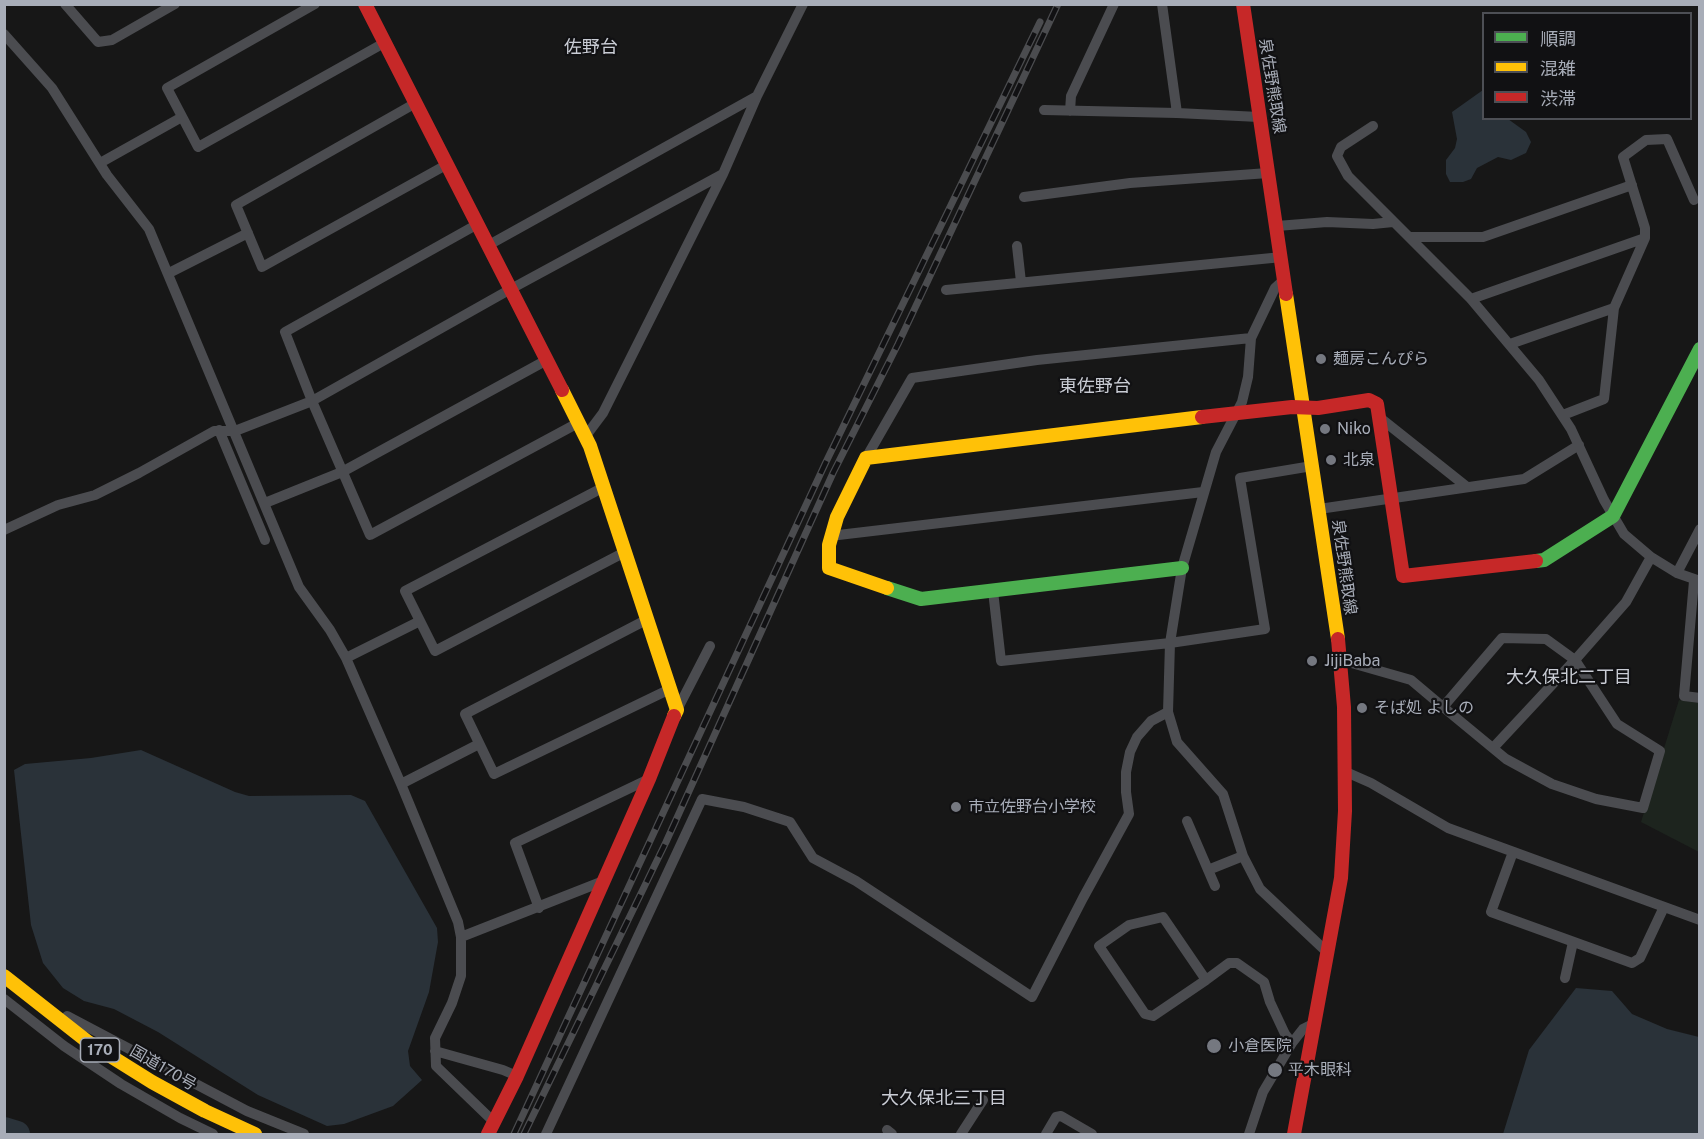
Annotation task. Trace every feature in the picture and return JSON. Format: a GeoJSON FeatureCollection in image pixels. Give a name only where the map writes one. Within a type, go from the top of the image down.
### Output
{"type":"FeatureCollection","features":[{"type":"Feature","properties":{"kind":"main road"},"geometry":{"type":"LineString","coordinates":[[364,4],[585,436],[677,710],[649,779],[601,882],[517,1076],[491,1129]]}},
{"type":"Feature","properties":{"kind":"main road","name":"泉佐野熊取線"},"geometry":{"type":"LineString","coordinates":[[1243,4],[1341,660],[1346,772],[1341,879],[1294,1134]]}},
{"type":"Feature","properties":{"kind":"main road"},"geometry":{"type":"LineString","coordinates":[[1182,568],[921,599],[828,568],[831,536],[866,458],[1292,407],[1318,408],[1369,400],[1377,404],[1403,576],[1544,560],[1613,516],[1700,349]]}},
{"type":"Feature","properties":{"kind":"main road","name":"国道170号"},"geometry":{"type":"LineString","coordinates":[[4,976],[88,1042],[205,1111],[255,1134]]}},
{"type":"Feature","properties":{"kind":"street"},"geometry":{"type":"LineString","coordinates":[[65,4],[98,42],[112,40],[175,4]]}},
{"type":"Feature","properties":{"kind":"street"},"geometry":{"type":"LineString","coordinates":[[315,4],[167,88],[198,147],[384,43]]}},
{"type":"Feature","properties":{"kind":"street"},"geometry":{"type":"LineString","coordinates":[[585,436],[603,413],[723,174],[757,96],[803,4]]}},
{"type":"Feature","properties":{"kind":"street"},"geometry":{"type":"LineString","coordinates":[[1070,111],[1071,96],[1114,4]]}},
{"type":"Feature","properties":{"kind":"street"},"geometry":{"type":"LineString","coordinates":[[1161,4],[1177,113]]}},
{"type":"Feature","properties":{"kind":"street"},"geometry":{"type":"LineString","coordinates":[[4,34],[52,88],[107,175],[150,229],[299,587],[330,630],[346,658],[458,922],[461,938],[461,976],[452,1003],[435,1038],[436,1066],[491,1129]]}},
{"type":"Feature","properties":{"kind":"street"},"geometry":{"type":"LineString","coordinates":[[487,246],[757,96]]}},
{"type":"Feature","properties":{"kind":"street"},"geometry":{"type":"LineString","coordinates":[[414,104],[236,205],[262,267],[446,165]]}},
{"type":"Feature","properties":{"kind":"street"},"geometry":{"type":"LineString","coordinates":[[1044,110],[1259,117]]}},
{"type":"Feature","properties":{"kind":"street"},"geometry":{"type":"LineString","coordinates":[[100,162],[182,117]]}},
{"type":"Feature","properties":{"kind":"street"},"geometry":{"type":"LineString","coordinates":[[1373,126],[1341,147],[1337,156],[1348,176],[1471,299],[1539,380],[1563,415],[1624,534],[1651,557],[1677,573],[1697,581],[1695,625],[1684,696],[1700,698]]}},
{"type":"Feature","properties":{"kind":"street"},"geometry":{"type":"LineString","coordinates":[[1563,415],[1604,399],[1614,308],[1645,238],[1645,228],[1623,157],[1646,141],[1667,139],[1694,200]]}},
{"type":"Feature","properties":{"kind":"street"},"geometry":{"type":"LineString","coordinates":[[1024,197],[1130,183],[1268,173]]}},
{"type":"Feature","properties":{"kind":"street"},"geometry":{"type":"LineString","coordinates":[[4,530],[58,505],[95,495],[214,431],[235,431],[312,401],[509,290],[723,174]]}},
{"type":"Feature","properties":{"kind":"street"},"geometry":{"type":"LineString","coordinates":[[1409,237],[1483,237],[1632,185]]}},
{"type":"Feature","properties":{"kind":"street"},"geometry":{"type":"LineString","coordinates":[[1277,226],[1346,221],[1373,224],[1393,222]]}},
{"type":"Feature","properties":{"kind":"street"},"geometry":{"type":"LineString","coordinates":[[476,225],[285,332],[370,535],[578,423]]}},
{"type":"Feature","properties":{"kind":"street"},"geometry":{"type":"LineString","coordinates":[[169,273],[248,233]]}},
{"type":"Feature","properties":{"kind":"street"},"geometry":{"type":"LineString","coordinates":[[1471,299],[1645,238]]}},
{"type":"Feature","properties":{"kind":"street"},"geometry":{"type":"LineString","coordinates":[[1017,246],[1021,282]]}},
{"type":"Feature","properties":{"kind":"street"},"geometry":{"type":"LineString","coordinates":[[946,290],[1282,257]]}},
{"type":"Feature","properties":{"kind":"street"},"geometry":{"type":"LineString","coordinates":[[1285,279],[1275,288],[1251,338],[1248,377],[1242,402],[1216,452],[1182,568],[1170,643],[1168,712],[1177,742],[1223,794],[1243,856],[1260,889],[1328,953]]}},
{"type":"Feature","properties":{"kind":"street"},"geometry":{"type":"LineString","coordinates":[[1510,344],[1614,308]]}},
{"type":"Feature","properties":{"kind":"street"},"geometry":{"type":"LineString","coordinates":[[866,458],[912,378],[1037,360],[1251,338]]}},
{"type":"Feature","properties":{"kind":"street"},"geometry":{"type":"LineString","coordinates":[[265,503],[342,472],[545,361]]}},
{"type":"Feature","properties":{"kind":"street"},"geometry":{"type":"LineString","coordinates":[[1379,417],[1467,487]]}},
{"type":"Feature","properties":{"kind":"street"},"geometry":{"type":"LineString","coordinates":[[219,430],[265,540]]}},
{"type":"Feature","properties":{"kind":"street"},"geometry":{"type":"LineString","coordinates":[[1319,509],[1524,480],[1579,445]]}},
{"type":"Feature","properties":{"kind":"street"},"geometry":{"type":"LineString","coordinates":[[993,591],[1001,661],[1170,643],[1265,629],[1240,478],[1312,466]]}},
{"type":"Feature","properties":{"kind":"street"},"geometry":{"type":"LineString","coordinates":[[604,487],[405,591],[435,651],[625,552]]}},
{"type":"Feature","properties":{"kind":"street"},"geometry":{"type":"LineString","coordinates":[[831,536],[1203,492]]}},
{"type":"Feature","properties":{"kind":"street"},"geometry":{"type":"LineString","coordinates":[[1677,573],[1700,529]]}},
{"type":"Feature","properties":{"kind":"street"},"geometry":{"type":"LineString","coordinates":[[1493,748],[1626,602],[1651,557]]}},
{"type":"Feature","properties":{"kind":"street"},"geometry":{"type":"LineString","coordinates":[[646,620],[465,714],[494,774],[670,689]]}},
{"type":"Feature","properties":{"kind":"street"},"geometry":{"type":"LineString","coordinates":[[346,658],[420,621]]}},
{"type":"Feature","properties":{"kind":"street"},"geometry":{"type":"LineString","coordinates":[[1341,660],[1411,680],[1443,707],[1506,759],[1552,784],[1596,799],[1643,808],[1660,751],[1617,724],[1575,660],[1546,639],[1502,638],[1443,707]]}},
{"type":"Feature","properties":{"kind":"street"},"geometry":{"type":"LineString","coordinates":[[677,710],[710,646]]}},
{"type":"Feature","properties":{"kind":"street"},"geometry":{"type":"LineString","coordinates":[[546,1134],[702,799],[744,807],[790,822],[813,858],[856,881],[1032,997],[1129,814],[1126,772],[1130,752],[1137,737],[1151,721],[1168,712]]}},
{"type":"Feature","properties":{"kind":"street"},"geometry":{"type":"LineString","coordinates":[[401,784],[479,744]]}},
{"type":"Feature","properties":{"kind":"street"},"geometry":{"type":"LineString","coordinates":[[1346,772],[1371,783],[1448,828],[1700,920]]}},
{"type":"Feature","properties":{"kind":"street"},"geometry":{"type":"LineString","coordinates":[[539,908],[515,843],[649,779]]}},
{"type":"Feature","properties":{"kind":"street"},"geometry":{"type":"LineString","coordinates":[[1187,821],[1215,886]]}},
{"type":"Feature","properties":{"kind":"street"},"geometry":{"type":"LineString","coordinates":[[1513,852],[1491,912],[1573,942],[1632,963],[1640,958],[1664,907]]}},
{"type":"Feature","properties":{"kind":"street"},"geometry":{"type":"LineString","coordinates":[[1208,870],[1243,856]]}},
{"type":"Feature","properties":{"kind":"street"},"geometry":{"type":"LineString","coordinates":[[461,938],[601,882]]}},
{"type":"Feature","properties":{"kind":"street"},"geometry":{"type":"LineString","coordinates":[[1206,980],[1163,916],[1129,925],[1099,946],[1145,1014],[1154,1016],[1206,980],[1229,963],[1237,963],[1264,982],[1270,1002],[1285,1034],[1292,1043]]}},
{"type":"Feature","properties":{"kind":"street"},"geometry":{"type":"LineString","coordinates":[[1565,978],[1573,942]]}},
{"type":"Feature","properties":{"kind":"street"},"geometry":{"type":"LineString","coordinates":[[30,997],[247,1111],[304,1134]]}},
{"type":"Feature","properties":{"kind":"street"},"geometry":{"type":"LineString","coordinates":[[4,999],[64,1046],[121,1084],[213,1134]]}},
{"type":"Feature","properties":{"kind":"street"},"geometry":{"type":"LineString","coordinates":[[1249,1134],[1263,1092],[1292,1043],[1304,1029],[1315,1023]]}},
{"type":"Feature","properties":{"kind":"street"},"geometry":{"type":"LineString","coordinates":[[435,1051],[517,1076]]}},
{"type":"Feature","properties":{"kind":"street"},"geometry":{"type":"LineString","coordinates":[[962,1134],[983,1100]]}},
{"type":"Feature","properties":{"kind":"street"},"geometry":{"type":"LineString","coordinates":[[1046,1134],[1056,1117],[1061,1116],[1092,1134]]}},
{"type":"Feature","properties":{"kind":"shaded area"},"geometry":{"type":"Polygon","coordinates":[[[1482,91],[1482,120],[1509,120],[1526,132],[1531,142],[1526,153],[1511,160],[1498,157],[1477,168],[1471,179],[1463,182],[1450,182],[1446,174],[1446,160],[1455,148],[1457,139],[1452,112],[1482,91]]]}},
{"type":"Feature","properties":{"kind":"shaded area"},"geometry":{"type":"Polygon","coordinates":[[[1679,700],[1699,703],[1699,852],[1641,822],[1679,700]]]}},
{"type":"Feature","properties":{"kind":"shaded area"},"geometry":{"type":"Polygon","coordinates":[[[141,750],[235,792],[249,796],[351,795],[365,801],[437,928],[438,942],[429,992],[408,1051],[410,1066],[422,1080],[393,1106],[344,1124],[327,1126],[258,1095],[158,1032],[114,1009],[84,1001],[63,988],[43,963],[31,925],[14,770],[25,764],[91,758],[141,750]]]}},
{"type":"Feature","properties":{"kind":"shaded area"},"geometry":{"type":"Polygon","coordinates":[[[1576,988],[1612,991],[1632,1014],[1667,1029],[1699,1037],[1699,1134],[1503,1134],[1529,1050],[1576,988]]]}},
{"type":"Feature","properties":{"kind":"waterway"},"geometry":{"type":"LineString","coordinates":[[4,1130],[17,1134]]}},
{"type":"Feature","properties":{"kind":"railway"},"geometry":{"type":"LineString","coordinates":[[524,1134],[666,842],[833,473],[898,344],[1058,4]]}},
{"type":"Feature","properties":{"kind":"railway"},"geometry":{"type":"LineString","coordinates":[[514,1134],[825,464],[1040,22]]}},
{"type":"Feature","properties":{"kind":"traffic: fast"},"geometry":{"type":"LineString","coordinates":[[1536,561],[1544,560],[1613,516],[1700,349]]}},
{"type":"Feature","properties":{"kind":"traffic: fast"},"geometry":{"type":"LineString","coordinates":[[887,588],[921,599],[1182,568]]}},
{"type":"Feature","properties":{"kind":"traffic: slow"},"geometry":{"type":"LineString","coordinates":[[1286,294],[1338,639]]}},
{"type":"Feature","properties":{"kind":"traffic: slow"},"geometry":{"type":"LineString","coordinates":[[562,390],[590,446],[677,710],[674,716]]}},
{"type":"Feature","properties":{"kind":"traffic: slow"},"geometry":{"type":"LineString","coordinates":[[887,588],[829,568],[829,545],[837,517],[866,458],[1202,417]]}},
{"type":"Feature","properties":{"kind":"traffic: slow"},"geometry":{"type":"LineString","coordinates":[[4,976],[88,1042],[152,1082],[205,1111],[255,1134]]}},
{"type":"Feature","properties":{"kind":"traffic: jam"},"geometry":{"type":"LineString","coordinates":[[365,4],[562,390]]}},
{"type":"Feature","properties":{"kind":"traffic: jam"},"geometry":{"type":"LineString","coordinates":[[1243,4],[1286,294]]}},
{"type":"Feature","properties":{"kind":"traffic: jam"},"geometry":{"type":"LineString","coordinates":[[1202,417],[1292,407],[1318,408],[1369,400],[1377,404],[1403,576],[1536,561]]}},
{"type":"Feature","properties":{"kind":"traffic: jam"},"geometry":{"type":"LineString","coordinates":[[1294,1134],[1341,878],[1345,811],[1344,707],[1338,639]]}},
{"type":"Feature","properties":{"kind":"traffic: jam"},"geometry":{"type":"LineString","coordinates":[[488,1134],[517,1076],[649,779],[674,716]]}},
{"type":"Feature","properties":{"kind":"place","name":"麺房こんぴら"},"geometry":{"type":"Point","coordinates":[1321,359]}},
{"type":"Feature","properties":{"kind":"place","name":"Niko"},"geometry":{"type":"Point","coordinates":[1325,429]}},
{"type":"Feature","properties":{"kind":"place","name":"北泉"},"geometry":{"type":"Point","coordinates":[1331,460]}},
{"type":"Feature","properties":{"kind":"place","name":"JijiBaba"},"geometry":{"type":"Point","coordinates":[1312,661]}},
{"type":"Feature","properties":{"kind":"place","name":"そば処 よしの"},"geometry":{"type":"Point","coordinates":[1362,708]}},
{"type":"Feature","properties":{"kind":"place","name":"市立佐野台小学校"},"geometry":{"type":"Point","coordinates":[956,807]}},
{"type":"Feature","properties":{"kind":"place","name":"小倉医院"},"geometry":{"type":"Point","coordinates":[1214,1046]}},
{"type":"Feature","properties":{"kind":"place","name":"平木眼科"},"geometry":{"type":"Point","coordinates":[1275,1070]}},
{"type":"Feature","properties":{"kind":"district","name":"佐野台"},"geometry":{"type":"Point","coordinates":[591,47]}},
{"type":"Feature","properties":{"kind":"district","name":"東佐野台"},"geometry":{"type":"Point","coordinates":[1095,386]}},
{"type":"Feature","properties":{"kind":"district","name":"大久保北二丁目"},"geometry":{"type":"Point","coordinates":[1569,677]}},
{"type":"Feature","properties":{"kind":"district","name":"大久保北三丁目"},"geometry":{"type":"Point","coordinates":[944,1098]}}]}
